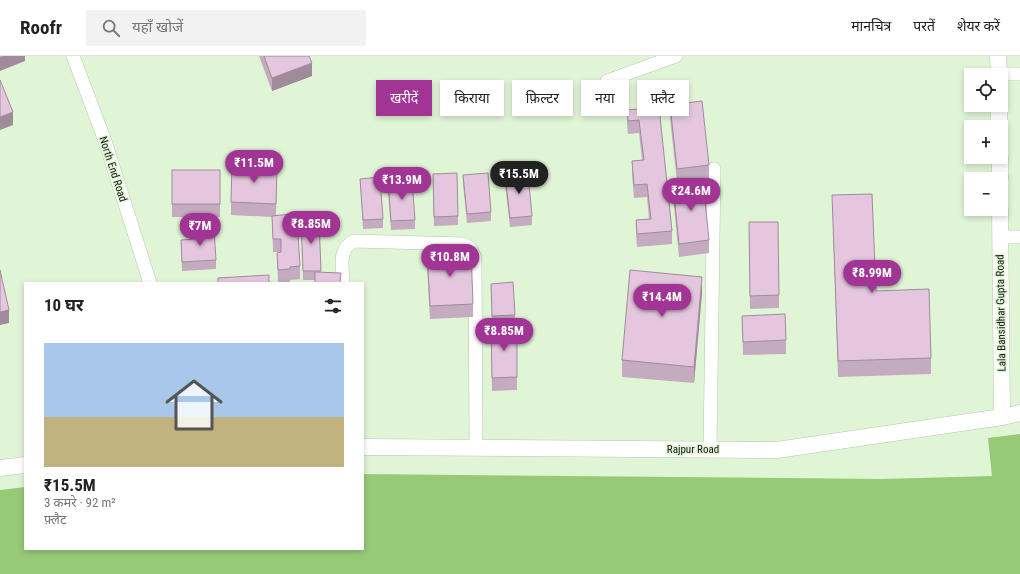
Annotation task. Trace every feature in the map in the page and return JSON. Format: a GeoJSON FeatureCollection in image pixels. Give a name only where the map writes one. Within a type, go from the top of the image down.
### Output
{"type":"FeatureCollection","features":[{"type":"Feature","properties":{"kind":"street","name":"North End Road"},"geometry":{"type":"LineString","coordinates":[[73,56],[105,141],[150,282]]}},
{"type":"Feature","properties":{"kind":"street"},"geometry":{"type":"LineString","coordinates":[[610,80],[676,56]]}},
{"type":"Feature","properties":{"kind":"street"},"geometry":{"type":"LineString","coordinates":[[998,56],[999,68]]}},
{"type":"Feature","properties":{"kind":"street"},"geometry":{"type":"LineString","coordinates":[[1008,75],[1020,74]]}},
{"type":"Feature","properties":{"kind":"street"},"geometry":{"type":"LineString","coordinates":[[710,449],[714,169]]}},
{"type":"Feature","properties":{"kind":"street","name":"Lala Bansidhar Gupta Road"},"geometry":{"type":"LineString","coordinates":[[1000,216],[1002,417]]}},
{"type":"Feature","properties":{"kind":"street"},"geometry":{"type":"LineString","coordinates":[[1000,237],[1020,237]]}},
{"type":"Feature","properties":{"kind":"street"},"geometry":{"type":"LineString","coordinates":[[343,282],[342,253],[346,247],[354,242],[463,244],[470,248],[475,258],[476,448]]}},
{"type":"Feature","properties":{"kind":"street","name":"Rajpur Road"},"geometry":{"type":"LineString","coordinates":[[364,447],[778,450],[1020,414]]}},
{"type":"Feature","properties":{"kind":"street"},"geometry":{"type":"LineString","coordinates":[[0,468],[24,465]]}},
{"type":"Feature","properties":{"kind":"green space"},"geometry":{"type":"Polygon","coordinates":[[[1020,434],[1020,574],[0,574],[0,490],[24,487],[24,550],[364,550],[364,474],[882,479],[992,476],[988,438],[1020,434]]]}},
{"type":"Feature","properties":{"kind":"building"},"geometry":{"type":"Polygon","coordinates":[[[264,56],[309,56],[312,63],[272,78],[264,56]]]}},
{"type":"Feature","properties":{"kind":"building"},"geometry":{"type":"Polygon","coordinates":[[[0,80],[13,112],[0,117],[0,80]]]}},
{"type":"Feature","properties":{"kind":"building"},"geometry":{"type":"Polygon","coordinates":[[[702,101],[709,165],[677,169],[671,116],[689,116],[689,103],[702,101]]]}},
{"type":"Feature","properties":{"kind":"building"},"geometry":{"type":"Polygon","coordinates":[[[637,109],[637,116],[660,116],[672,231],[637,234],[636,220],[651,219],[647,184],[634,185],[632,161],[644,160],[639,120],[628,121],[629,110],[637,109]]]}},
{"type":"Feature","properties":{"kind":"building"},"geometry":{"type":"Polygon","coordinates":[[[232,164],[277,166],[276,204],[231,202],[232,164]]]}},
{"type":"Feature","properties":{"kind":"building"},"geometry":{"type":"Polygon","coordinates":[[[172,170],[220,170],[220,204],[172,204],[172,170]]]}},
{"type":"Feature","properties":{"kind":"building"},"geometry":{"type":"Polygon","coordinates":[[[457,173],[458,216],[434,217],[433,174],[457,173]]]}},
{"type":"Feature","properties":{"kind":"building"},"geometry":{"type":"Polygon","coordinates":[[[488,173],[491,212],[467,214],[463,175],[488,173]]]}},
{"type":"Feature","properties":{"kind":"building"},"geometry":{"type":"Polygon","coordinates":[[[528,173],[532,216],[510,218],[505,175],[528,173]]]}},
{"type":"Feature","properties":{"kind":"building"},"geometry":{"type":"Polygon","coordinates":[[[380,177],[383,219],[363,220],[360,179],[380,177]]]}},
{"type":"Feature","properties":{"kind":"building"},"geometry":{"type":"Polygon","coordinates":[[[412,180],[415,220],[391,221],[388,182],[412,180]]]}},
{"type":"Feature","properties":{"kind":"building"},"geometry":{"type":"Polygon","coordinates":[[[703,181],[709,240],[679,244],[673,184],[703,181]]]}},
{"type":"Feature","properties":{"kind":"building"},"geometry":{"type":"Polygon","coordinates":[[[872,194],[876,291],[929,289],[931,358],[838,361],[832,195],[872,194]]]}},
{"type":"Feature","properties":{"kind":"building"},"geometry":{"type":"Polygon","coordinates":[[[291,214],[291,219],[297,219],[300,266],[278,270],[277,253],[281,252],[281,239],[273,239],[272,216],[291,214]]]}},
{"type":"Feature","properties":{"kind":"building"},"geometry":{"type":"Polygon","coordinates":[[[319,219],[321,271],[303,271],[301,220],[319,219]]]}},
{"type":"Feature","properties":{"kind":"building"},"geometry":{"type":"Polygon","coordinates":[[[749,222],[778,222],[779,295],[750,296],[749,222]]]}},
{"type":"Feature","properties":{"kind":"building"},"geometry":{"type":"Polygon","coordinates":[[[214,229],[216,260],[182,262],[181,240],[197,239],[197,230],[214,229]]]}},
{"type":"Feature","properties":{"kind":"building"},"geometry":{"type":"Polygon","coordinates":[[[471,250],[473,304],[430,306],[427,252],[471,250]]]}},
{"type":"Feature","properties":{"kind":"building"},"geometry":{"type":"Polygon","coordinates":[[[0,270],[9,310],[0,312],[0,270]]]}},
{"type":"Feature","properties":{"kind":"building"},"geometry":{"type":"Polygon","coordinates":[[[630,270],[702,277],[694,367],[622,360],[630,270]]]}},
{"type":"Feature","properties":{"kind":"building"},"geometry":{"type":"Polygon","coordinates":[[[315,272],[341,273],[340,282],[315,282],[315,272]]]}},
{"type":"Feature","properties":{"kind":"building"},"geometry":{"type":"Polygon","coordinates":[[[269,275],[269,282],[218,282],[218,278],[269,275]]]}},
{"type":"Feature","properties":{"kind":"building"},"geometry":{"type":"Polygon","coordinates":[[[513,282],[515,315],[492,316],[491,284],[513,282]]]}},
{"type":"Feature","properties":{"kind":"building"},"geometry":{"type":"Polygon","coordinates":[[[785,314],[786,340],[743,342],[742,316],[785,314]]]}},
{"type":"Feature","properties":{"kind":"building"},"geometry":{"type":"Polygon","coordinates":[[[517,327],[517,377],[492,378],[491,328],[517,327]]]}}]}
